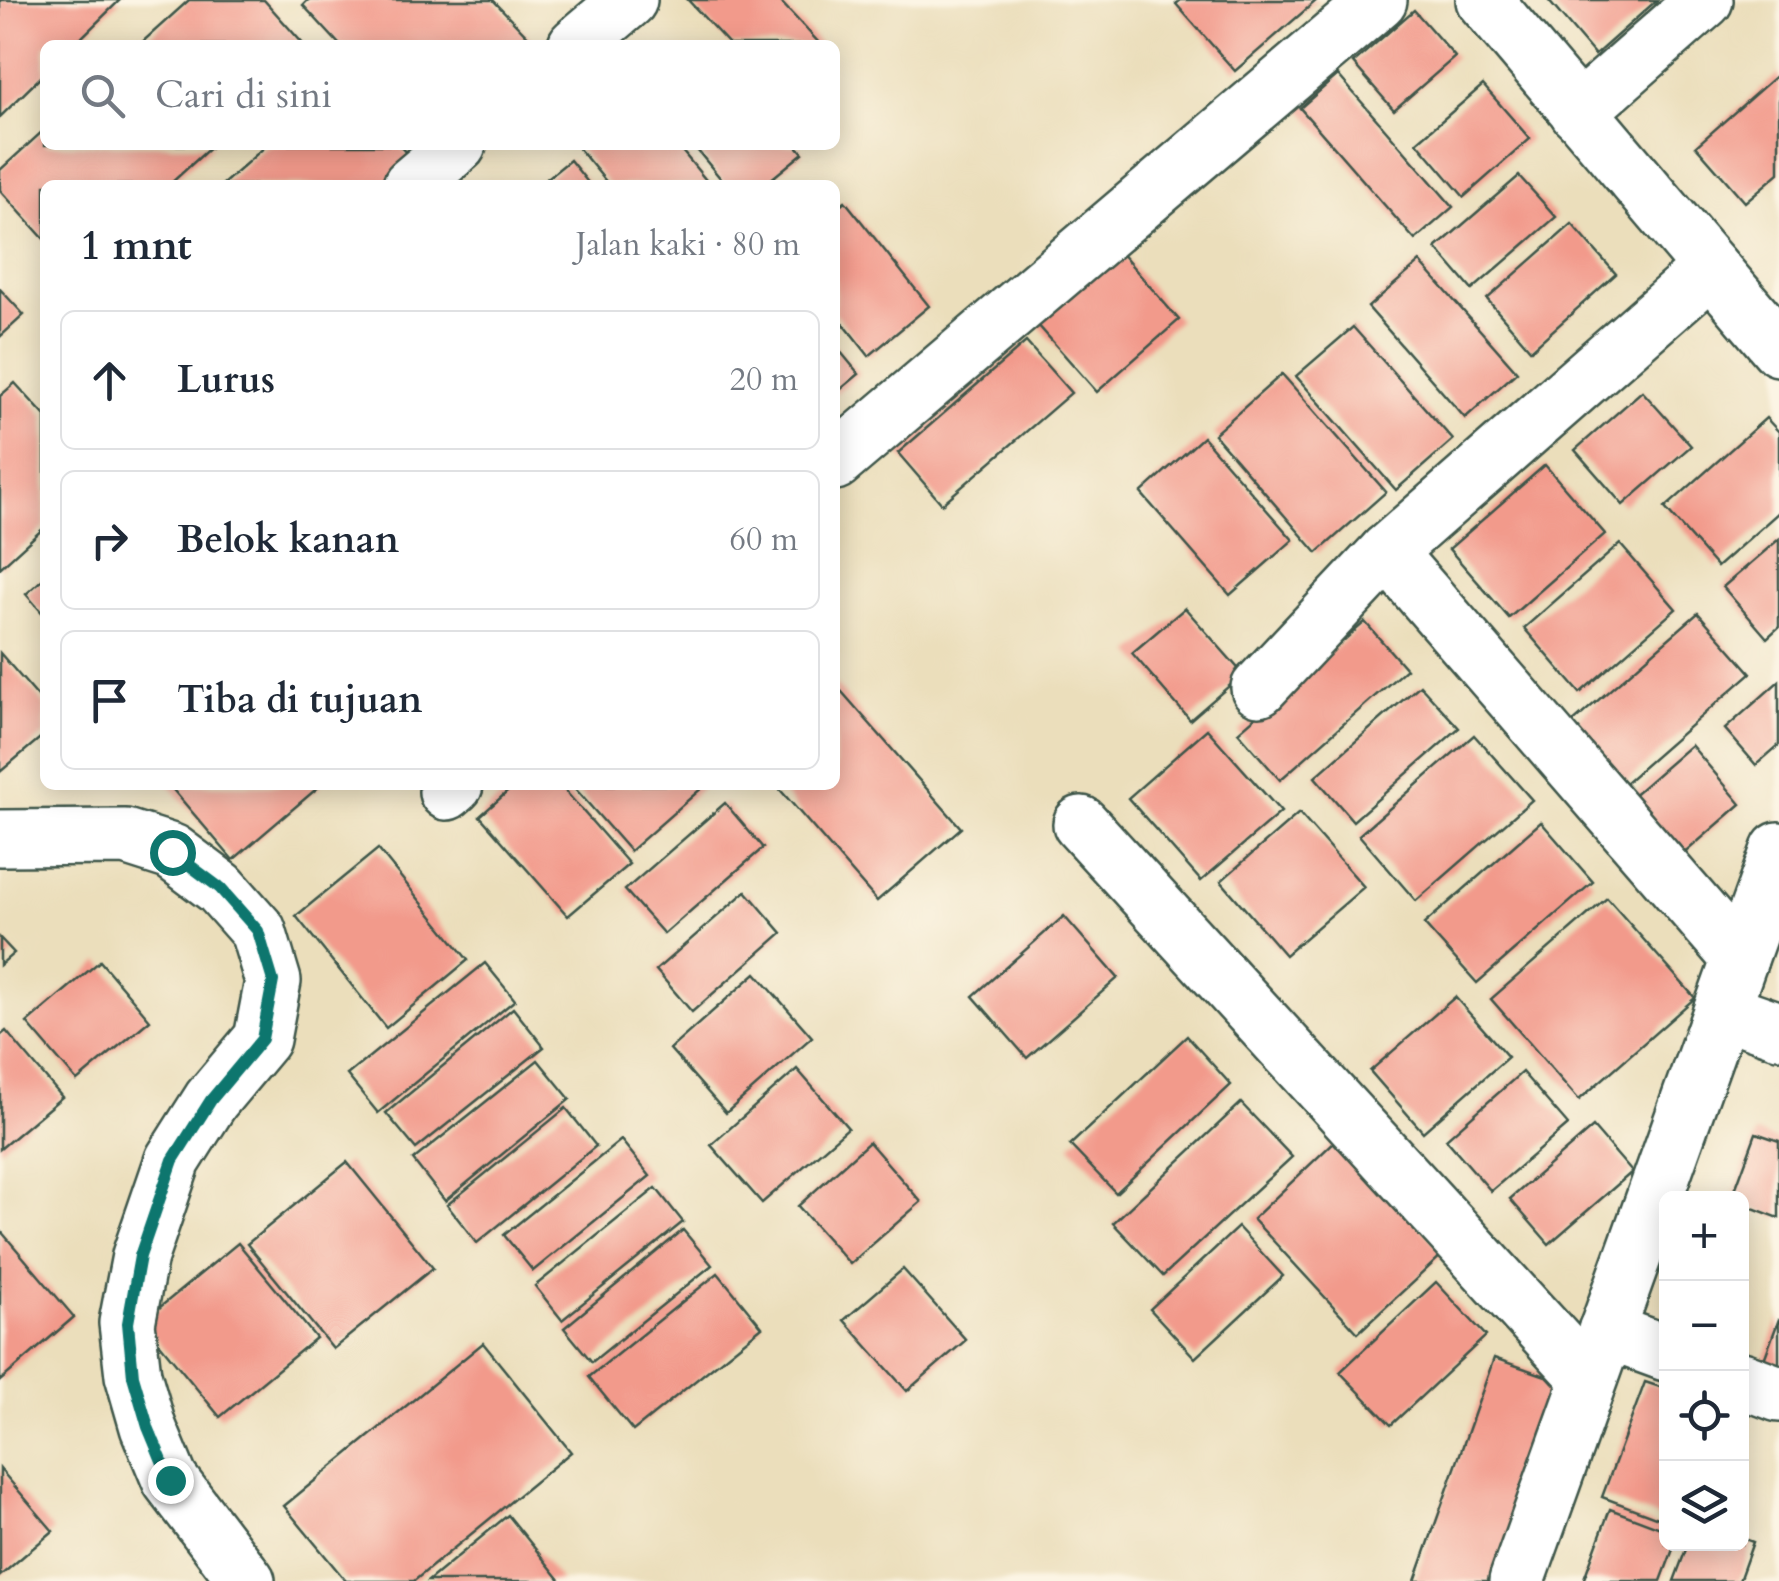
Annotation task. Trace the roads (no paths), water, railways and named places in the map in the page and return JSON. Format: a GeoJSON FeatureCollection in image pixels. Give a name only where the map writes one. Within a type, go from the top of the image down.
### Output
{"type":"FeatureCollection","features":[{"type":"Feature","properties":{"kind":"street"},"geometry":{"type":"LineString","coordinates":[[582,40],[629,0]]}},
{"type":"Feature","properties":{"kind":"street"},"geometry":{"type":"LineString","coordinates":[[840,458],[1379,0]]}},
{"type":"Feature","properties":{"kind":"street"},"geometry":{"type":"LineString","coordinates":[[1484,0],[1779,348]]}},
{"type":"Feature","properties":{"kind":"street"},"geometry":{"type":"LineString","coordinates":[[1578,112],[1705,0]]}},
{"type":"Feature","properties":{"kind":"street"},"geometry":{"type":"LineString","coordinates":[[417,180],[452,150]]}},
{"type":"Feature","properties":{"kind":"street"},"geometry":{"type":"LineString","coordinates":[[1259,688],[1387,552],[1711,268]]}},
{"type":"Feature","properties":{"kind":"street"},"geometry":{"type":"LineString","coordinates":[[1387,552],[1740,959]]}},
{"type":"Feature","properties":{"kind":"street"},"geometry":{"type":"LineString","coordinates":[[1080,824],[1597,1354],[1659,1353]]}},
{"type":"Feature","properties":{"kind":"street"},"geometry":{"type":"LineString","coordinates":[[0,838],[125,837],[172,852],[220,888],[258,931],[273,981],[262,1039],[211,1100],[173,1160],[140,1256],[128,1323],[133,1376],[170,1480],[247,1581]]}},
{"type":"Feature","properties":{"kind":"street"},"geometry":{"type":"LineString","coordinates":[[1516,1581],[1779,850]]}},
{"type":"Feature","properties":{"kind":"street"},"geometry":{"type":"LineString","coordinates":[[1722,1010],[1779,1030]]}},
{"type":"Feature","properties":{"kind":"street"},"geometry":{"type":"LineString","coordinates":[[1749,1383],[1779,1394]]}}]}
